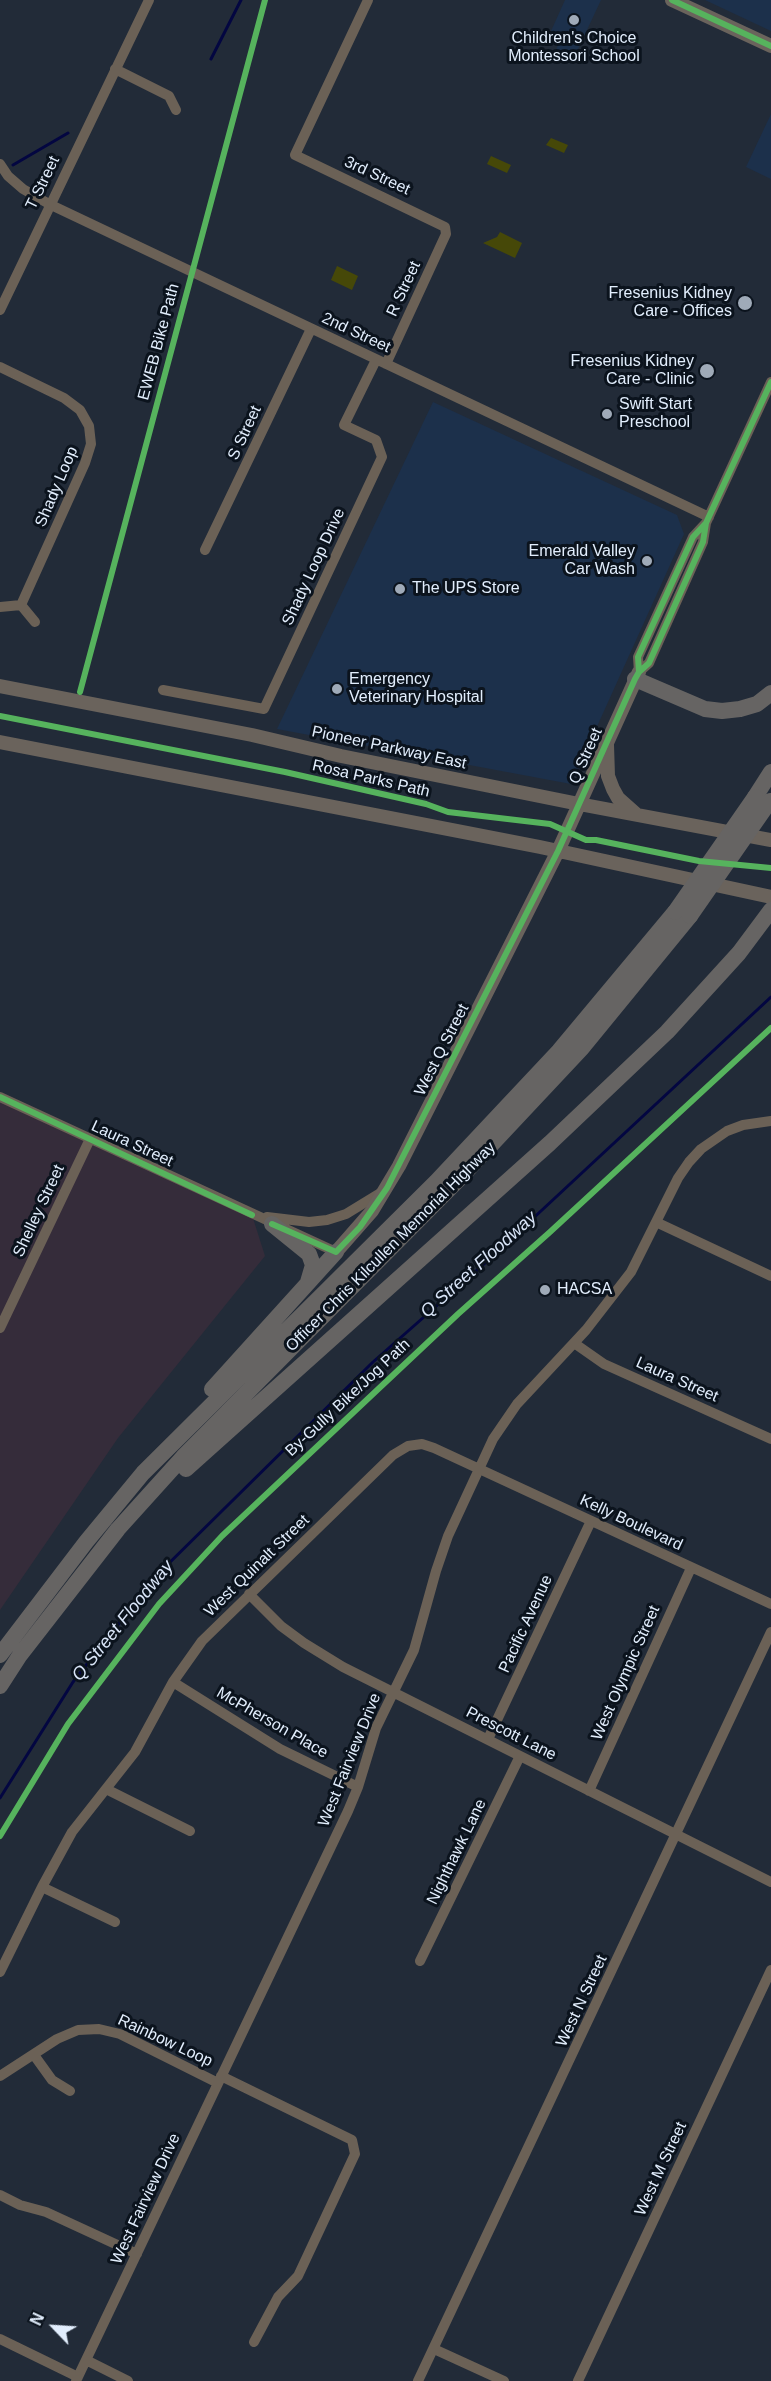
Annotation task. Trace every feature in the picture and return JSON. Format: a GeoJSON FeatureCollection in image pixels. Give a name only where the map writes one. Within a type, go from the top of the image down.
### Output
{"type":"FeatureCollection","features":[{"type":"Feature","properties":{"kind":"highway"},"geometry":{"type":"LineString","coordinates":[[637,675],[705,709],[722,711],[740,709],[757,704],[771,693]]}},
{"type":"Feature","properties":{"kind":"highway","name":"Officer Chris Kilcullen Memorial Highway"},"geometry":{"type":"LineString","coordinates":[[0,1686],[20,1655],[118,1529],[183,1457],[461,1178],[582,1048],[765,799],[771,772]]}},
{"type":"Feature","properties":{"kind":"highway"},"geometry":{"type":"LineString","coordinates":[[118,1529],[558,1135],[667,1032],[739,953],[771,910]]}},
{"type":"Feature","properties":{"kind":"highway","name":"Officer Chris Kilcullen Memorial Highway"},"geometry":{"type":"LineString","coordinates":[[0,1655],[86,1542],[143,1473],[436,1182],[559,1051],[682,914]]}},
{"type":"Feature","properties":{"kind":"highway"},"geometry":{"type":"LineString","coordinates":[[272,1224],[309,1254],[313,1265],[307,1285]]}},
{"type":"Feature","properties":{"kind":"highway"},"geometry":{"type":"LineString","coordinates":[[143,1473],[180,1426],[336,1252]]}},
{"type":"Feature","properties":{"kind":"main road"},"geometry":{"type":"LineString","coordinates":[[672,0],[771,46]]}},
{"type":"Feature","properties":{"kind":"main road","name":"Q Street"},"geometry":{"type":"LineString","coordinates":[[558,850],[637,675]]}},
{"type":"Feature","properties":{"kind":"main road","name":"Pioneer Parkway East"},"geometry":{"type":"LineString","coordinates":[[0,686],[252,735],[341,756],[579,804],[771,840]]}},
{"type":"Feature","properties":{"kind":"main road"},"geometry":{"type":"LineString","coordinates":[[0,742],[558,850],[771,897]]}},
{"type":"Feature","properties":{"kind":"main road"},"geometry":{"type":"LineString","coordinates":[[607,743],[608,776],[613,789],[618,798],[637,815]]}},
{"type":"Feature","properties":{"kind":"main road","name":"West Q Street"},"geometry":{"type":"LineString","coordinates":[[336,1252],[360,1227],[387,1188],[558,850]]}},
{"type":"Feature","properties":{"kind":"street","name":"T Street"},"geometry":{"type":"LineString","coordinates":[[0,310],[149,0]]}},
{"type":"Feature","properties":{"kind":"street","name":"3rd Street"},"geometry":{"type":"LineString","coordinates":[[368,0],[295,154],[445,227]]}},
{"type":"Feature","properties":{"kind":"street"},"geometry":{"type":"LineString","coordinates":[[115,69],[169,96],[176,110]]}},
{"type":"Feature","properties":{"kind":"street","name":"2nd Street"},"geometry":{"type":"LineString","coordinates":[[0,164],[8,176],[23,189],[49,204],[708,520]]}},
{"type":"Feature","properties":{"kind":"street","name":"R Street"},"geometry":{"type":"LineString","coordinates":[[381,362],[446,234],[445,227]]}},
{"type":"Feature","properties":{"kind":"street","name":"S Street"},"geometry":{"type":"LineString","coordinates":[[206,550],[311,329]]}},
{"type":"Feature","properties":{"kind":"street","name":"Shady Loop Drive"},"geometry":{"type":"LineString","coordinates":[[163,690],[264,709],[382,457],[376,440],[344,424],[381,362]]}},
{"type":"Feature","properties":{"kind":"street","name":"Shady Loop"},"geometry":{"type":"LineString","coordinates":[[0,367],[64,398],[80,410],[89,426],[91,444],[85,463],[21,605]]}},
{"type":"Feature","properties":{"kind":"street","name":"Q Street"},"geometry":{"type":"LineString","coordinates":[[637,675],[649,663],[703,542],[708,520],[771,382]]}},
{"type":"Feature","properties":{"kind":"street"},"geometry":{"type":"LineString","coordinates":[[0,608],[21,605],[35,622]]}},
{"type":"Feature","properties":{"kind":"street","name":"Laura Street"},"geometry":{"type":"LineString","coordinates":[[0,1097],[336,1252]]}},
{"type":"Feature","properties":{"kind":"street","name":"West Fairview Drive"},"geometry":{"type":"LineString","coordinates":[[77,2379],[358,1787],[376,1728],[414,1650],[448,1536],[504,1421],[609,1303],[631,1272],[678,1178],[701,1149],[727,1131],[743,1125],[771,1121]]}},
{"type":"Feature","properties":{"kind":"street","name":"Shelley Street"},"geometry":{"type":"LineString","coordinates":[[0,1328],[90,1139]]}},
{"type":"Feature","properties":{"kind":"street"},"geometry":{"type":"LineString","coordinates":[[252,1215],[309,1222],[327,1220],[346,1214],[387,1188]]}},
{"type":"Feature","properties":{"kind":"street"},"geometry":{"type":"LineString","coordinates":[[657,1223],[771,1276]]}},
{"type":"Feature","properties":{"kind":"street","name":"Laura Street"},"geometry":{"type":"LineString","coordinates":[[574,1343],[588,1355],[604,1364],[771,1439]]}},
{"type":"Feature","properties":{"kind":"street","name":"West Quinalt Street"},"geometry":{"type":"LineString","coordinates":[[0,1972],[72,1832],[135,1752],[173,1682],[202,1641],[393,1455],[408,1446],[422,1444],[479,1469]]}},
{"type":"Feature","properties":{"kind":"street","name":"Kelly Boulevard"},"geometry":{"type":"LineString","coordinates":[[479,1469],[771,1604]]}},
{"type":"Feature","properties":{"kind":"street","name":"Pacific Avenue"},"geometry":{"type":"LineString","coordinates":[[488,1739],[591,1521]]}},
{"type":"Feature","properties":{"kind":"street","name":"West Olympic Street"},"geometry":{"type":"LineString","coordinates":[[589,1791],[691,1568]]}},
{"type":"Feature","properties":{"kind":"street","name":"Prescott Lane"},"geometry":{"type":"LineString","coordinates":[[249,1594],[281,1626],[344,1667],[771,1882]]}},
{"type":"Feature","properties":{"kind":"street","name":"West N Street"},"geometry":{"type":"LineString","coordinates":[[418,2381],[771,1632]]}},
{"type":"Feature","properties":{"kind":"street","name":"McPherson Place"},"geometry":{"type":"LineString","coordinates":[[173,1682],[280,1749],[358,1787]]}},
{"type":"Feature","properties":{"kind":"street","name":"Nighthawk Lane"},"geometry":{"type":"LineString","coordinates":[[420,1961],[520,1756]]}},
{"type":"Feature","properties":{"kind":"street"},"geometry":{"type":"LineString","coordinates":[[106,1789],[190,1831]]}},
{"type":"Feature","properties":{"kind":"street"},"geometry":{"type":"LineString","coordinates":[[42,1887],[115,1922]]}},
{"type":"Feature","properties":{"kind":"street","name":"West M Street"},"geometry":{"type":"LineString","coordinates":[[578,2381],[771,1970]]}},
{"type":"Feature","properties":{"kind":"street","name":"Rainbow Loop"},"geometry":{"type":"LineString","coordinates":[[0,2076],[57,2039],[78,2030],[99,2028],[120,2034],[220,2079]]}},
{"type":"Feature","properties":{"kind":"street"},"geometry":{"type":"LineString","coordinates":[[34,2055],[52,2080],[70,2091]]}},
{"type":"Feature","properties":{"kind":"street"},"geometry":{"type":"LineString","coordinates":[[220,2079],[352,2140],[355,2154],[298,2276],[278,2297],[254,2342]]}},
{"type":"Feature","properties":{"kind":"street"},"geometry":{"type":"LineString","coordinates":[[0,2195],[20,2205],[46,2212],[137,2254]]}},
{"type":"Feature","properties":{"kind":"street"},"geometry":{"type":"LineString","coordinates":[[0,2339],[77,2379]]}},
{"type":"Feature","properties":{"kind":"street"},"geometry":{"type":"LineString","coordinates":[[434,2349],[504,2381]]}},
{"type":"Feature","properties":{"kind":"street"},"geometry":{"type":"LineString","coordinates":[[86,2360],[128,2381]]}},
{"type":"Feature","properties":{"kind":"shaded area","name":"Children's Choice Montessori School"},"geometry":{"type":"Polygon","coordinates":[[[565,0],[601,0],[572,62],[568,60],[568,55],[556,50],[558,45],[547,40],[565,0]]]}},
{"type":"Feature","properties":{"kind":"shaded area"},"geometry":{"type":"Polygon","coordinates":[[[705,0],[771,0],[771,31],[705,0]]]}},
{"type":"Feature","properties":{"kind":"shaded area"},"geometry":{"type":"Polygon","coordinates":[[[771,114],[771,179],[746,167],[771,114]]]}},
{"type":"Feature","properties":{"kind":"shaded area"},"geometry":{"type":"Polygon","coordinates":[[[551,138],[568,145],[564,153],[546,145],[551,138]]]}},
{"type":"Feature","properties":{"kind":"shaded area"},"geometry":{"type":"Polygon","coordinates":[[[491,156],[511,165],[507,173],[487,164],[491,156]]]}},
{"type":"Feature","properties":{"kind":"shaded area"},"geometry":{"type":"Polygon","coordinates":[[[500,232],[522,243],[515,258],[483,243],[497,237],[500,232]]]}},
{"type":"Feature","properties":{"kind":"shaded area"},"geometry":{"type":"Polygon","coordinates":[[[337,266],[358,276],[352,290],[331,280],[337,266]]]}},
{"type":"Feature","properties":{"kind":"shaded area"},"geometry":{"type":"Polygon","coordinates":[[[433,402],[677,515],[684,534],[571,784],[277,729],[433,402]]]}},
{"type":"Feature","properties":{"kind":"shaded area"},"geometry":{"type":"Polygon","coordinates":[[[0,1097],[252,1215],[265,1256],[118,1438],[0,1610],[0,1097]]]}},
{"type":"Feature","properties":{"kind":"waterway"},"geometry":{"type":"LineString","coordinates":[[211,59],[241,0]]}},
{"type":"Feature","properties":{"kind":"waterway"},"geometry":{"type":"LineString","coordinates":[[13,165],[68,133]]}},
{"type":"Feature","properties":{"kind":"waterway","name":"Q Street Floodway"},"geometry":{"type":"LineString","coordinates":[[0,1798],[73,1682],[156,1576],[373,1362],[484,1264],[771,997]]}},
{"type":"Feature","properties":{"kind":"cycle path","name":"EWEB Bike Path"},"geometry":{"type":"LineString","coordinates":[[80,692],[265,0]]}},
{"type":"Feature","properties":{"kind":"cycle path"},"geometry":{"type":"LineString","coordinates":[[672,0],[771,46]]}},
{"type":"Feature","properties":{"kind":"cycle path"},"geometry":{"type":"LineString","coordinates":[[639,672],[649,663],[703,542],[706,523],[771,382]]}},
{"type":"Feature","properties":{"kind":"cycle path"},"geometry":{"type":"LineString","coordinates":[[272,1224],[336,1252],[360,1227],[387,1188],[558,851],[639,672],[638,657],[693,537],[706,523]]}},
{"type":"Feature","properties":{"kind":"cycle path","name":"Rosa Parks Path"},"geometry":{"type":"LineString","coordinates":[[0,716],[285,772],[426,804],[448,812],[550,824],[586,840],[596,840],[699,861],[771,868]]}},
{"type":"Feature","properties":{"kind":"cycle path","name":"By-Gully Bike/Jog Path"},"geometry":{"type":"LineString","coordinates":[[0,1836],[68,1724],[159,1604],[222,1536],[458,1314],[771,1028]]}},
{"type":"Feature","properties":{"kind":"cycle path"},"geometry":{"type":"LineString","coordinates":[[0,1097],[252,1215]]}},
{"type":"Feature","properties":{"kind":"place","name":"Children's Choice Montessori School"},"geometry":{"type":"Point","coordinates":[574,20]}},
{"type":"Feature","properties":{"kind":"place","name":"Fresenius Kidney Care - Offices"},"geometry":{"type":"Point","coordinates":[745,303]}},
{"type":"Feature","properties":{"kind":"place","name":"Fresenius Kidney Care - Clinic"},"geometry":{"type":"Point","coordinates":[707,371]}},
{"type":"Feature","properties":{"kind":"place","name":"Swift Start Preschool"},"geometry":{"type":"Point","coordinates":[607,414]}},
{"type":"Feature","properties":{"kind":"place","name":"Emerald Valley Car Wash"},"geometry":{"type":"Point","coordinates":[647,561]}},
{"type":"Feature","properties":{"kind":"place","name":"The UPS Store"},"geometry":{"type":"Point","coordinates":[400,589]}},
{"type":"Feature","properties":{"kind":"place","name":"Emergency Veterinary Hospital"},"geometry":{"type":"Point","coordinates":[337,689]}},
{"type":"Feature","properties":{"kind":"place","name":"HACSA"},"geometry":{"type":"Point","coordinates":[545,1290]}}]}
